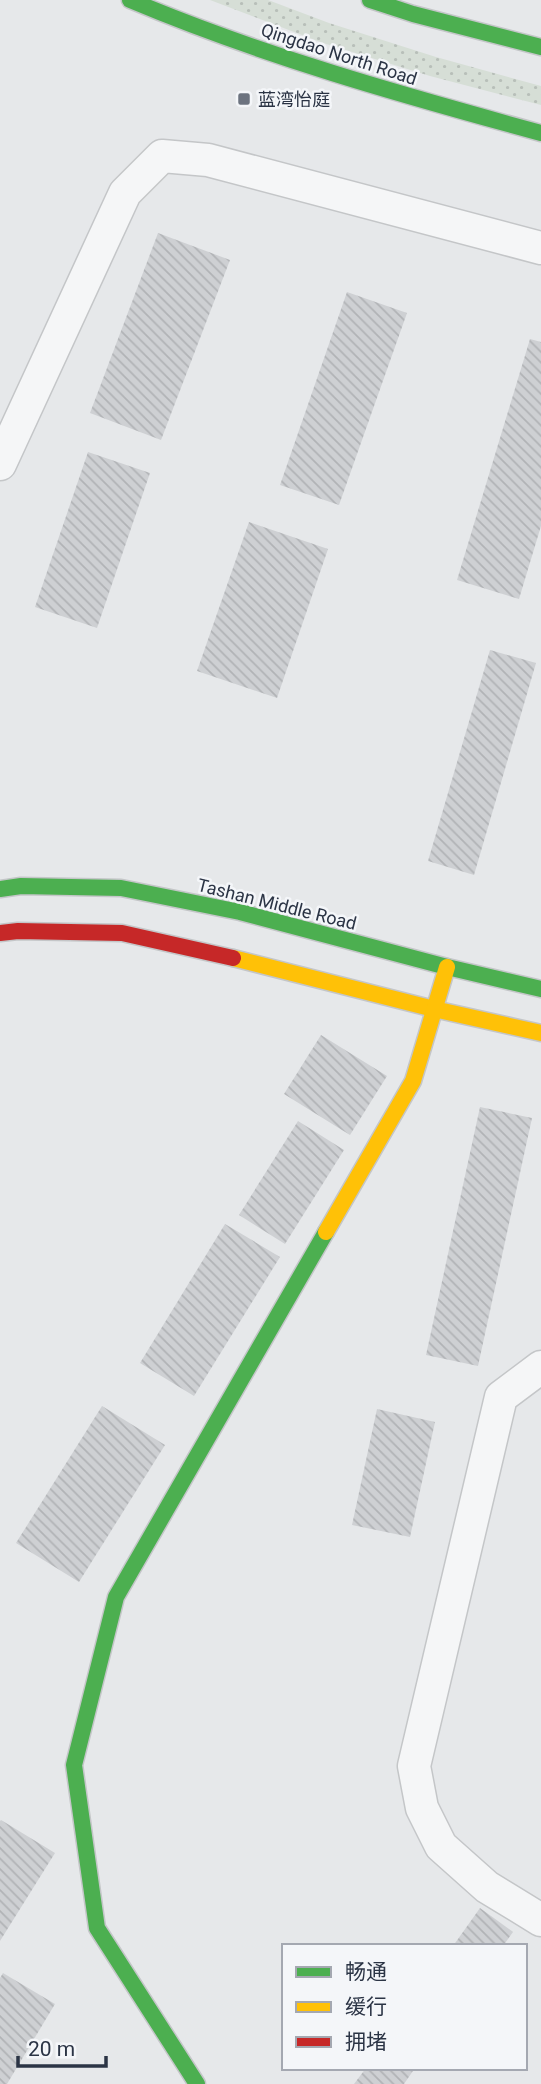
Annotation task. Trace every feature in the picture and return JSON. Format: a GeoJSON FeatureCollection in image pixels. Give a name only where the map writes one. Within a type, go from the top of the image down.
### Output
{"type":"FeatureCollection","features":[{"type":"Feature","properties":{"kind":"main road","name":"Qingdao North Road"},"geometry":{"type":"LineString","coordinates":[[130,0],[177,21],[349,80],[541,134]]}},
{"type":"Feature","properties":{"kind":"main road"},"geometry":{"type":"LineString","coordinates":[[370,0],[413,14],[541,47]]}},
{"type":"Feature","properties":{"kind":"main road","name":"Tashan Middle Road"},"geometry":{"type":"LineString","coordinates":[[0,889],[21,886],[121,888],[240,912],[541,989]]}},
{"type":"Feature","properties":{"kind":"main road"},"geometry":{"type":"LineString","coordinates":[[0,933],[122,933],[541,1033]]}},
{"type":"Feature","properties":{"kind":"main road"},"geometry":{"type":"LineString","coordinates":[[197,2084],[97,1928],[74,1765],[116,1597],[413,1081],[447,967]]}},
{"type":"Feature","properties":{"kind":"street"},"geometry":{"type":"LineString","coordinates":[[0,464],[125,193],[162,156],[208,160],[541,248]]}},
{"type":"Feature","properties":{"kind":"street"},"geometry":{"type":"LineString","coordinates":[[541,1367],[501,1397],[414,1766],[422,1808],[441,1846],[487,1887],[541,1920]]}},
{"type":"Feature","properties":{"kind":"shaded area"},"geometry":{"type":"Polygon","coordinates":[[[210,0],[268,0],[329,23],[436,57],[541,86],[541,105],[430,76],[323,43],[210,0]]]}},
{"type":"Feature","properties":{"kind":"building"},"geometry":{"type":"Polygon","coordinates":[[[158,233],[230,260],[161,440],[90,413],[158,233]]]}},
{"type":"Feature","properties":{"kind":"building"},"geometry":{"type":"Polygon","coordinates":[[[347,292],[407,313],[339,505],[280,485],[347,292]]]}},
{"type":"Feature","properties":{"kind":"building"},"geometry":{"type":"Polygon","coordinates":[[[530,339],[541,342],[541,526],[519,599],[457,580],[530,339]]]}},
{"type":"Feature","properties":{"kind":"building"},"geometry":{"type":"Polygon","coordinates":[[[88,452],[150,473],[97,628],[35,607],[88,452]]]}},
{"type":"Feature","properties":{"kind":"building"},"geometry":{"type":"Polygon","coordinates":[[[249,522],[328,549],[277,698],[197,671],[249,522]]]}},
{"type":"Feature","properties":{"kind":"building"},"geometry":{"type":"Polygon","coordinates":[[[490,650],[536,663],[474,875],[428,861],[490,650]]]}},
{"type":"Feature","properties":{"kind":"building"},"geometry":{"type":"Polygon","coordinates":[[[321,1035],[387,1076],[350,1135],[284,1094],[321,1035]]]}},
{"type":"Feature","properties":{"kind":"building"},"geometry":{"type":"Polygon","coordinates":[[[480,1107],[532,1118],[478,1366],[426,1355],[480,1107]]]}},
{"type":"Feature","properties":{"kind":"building"},"geometry":{"type":"Polygon","coordinates":[[[298,1121],[344,1150],[285,1244],[239,1215],[298,1121]]]}},
{"type":"Feature","properties":{"kind":"building"},"geometry":{"type":"Polygon","coordinates":[[[225,1224],[280,1257],[194,1396],[140,1363],[225,1224]]]}},
{"type":"Feature","properties":{"kind":"building"},"geometry":{"type":"Polygon","coordinates":[[[102,1406],[165,1445],[79,1582],[16,1543],[102,1406]]]}},
{"type":"Feature","properties":{"kind":"building"},"geometry":{"type":"Polygon","coordinates":[[[377,1409],[435,1422],[410,1537],[352,1525],[377,1409]]]}},
{"type":"Feature","properties":{"kind":"building"},"geometry":{"type":"Polygon","coordinates":[[[0,1821],[55,1853],[0,1941],[0,1821]]]}},
{"type":"Feature","properties":{"kind":"building"},"geometry":{"type":"Polygon","coordinates":[[[480,1908],[513,1932],[504,1944],[454,1944],[480,1908]]]}},
{"type":"Feature","properties":{"kind":"building"},"geometry":{"type":"Polygon","coordinates":[[[3,1973],[55,2004],[7,2084],[0,2084],[0,1978],[3,1973]]]}},
{"type":"Feature","properties":{"kind":"building"},"geometry":{"type":"Polygon","coordinates":[[[364,2070],[414,2070],[404,2084],[354,2084],[364,2070]]]}},
{"type":"Feature","properties":{"kind":"traffic: fast"},"geometry":{"type":"LineString","coordinates":[[130,0],[282,57],[541,133]]}},
{"type":"Feature","properties":{"kind":"traffic: fast"},"geometry":{"type":"LineString","coordinates":[[370,0],[413,14],[541,47]]}},
{"type":"Feature","properties":{"kind":"traffic: fast"},"geometry":{"type":"LineString","coordinates":[[0,889],[21,886],[121,888],[240,912],[541,989]]}},
{"type":"Feature","properties":{"kind":"traffic: fast"},"geometry":{"type":"LineString","coordinates":[[197,2084],[97,1928],[74,1765],[116,1597],[326,1232]]}},
{"type":"Feature","properties":{"kind":"traffic: slow"},"geometry":{"type":"LineString","coordinates":[[233,958],[541,1033]]}},
{"type":"Feature","properties":{"kind":"traffic: slow"},"geometry":{"type":"LineString","coordinates":[[326,1232],[413,1081],[447,967]]}},
{"type":"Feature","properties":{"kind":"traffic: jam"},"geometry":{"type":"LineString","coordinates":[[0,933],[122,933],[233,958]]}},
{"type":"Feature","properties":{"kind":"place","name":"蓝湾怡庭"},"geometry":{"type":"Point","coordinates":[244,99]}}]}
